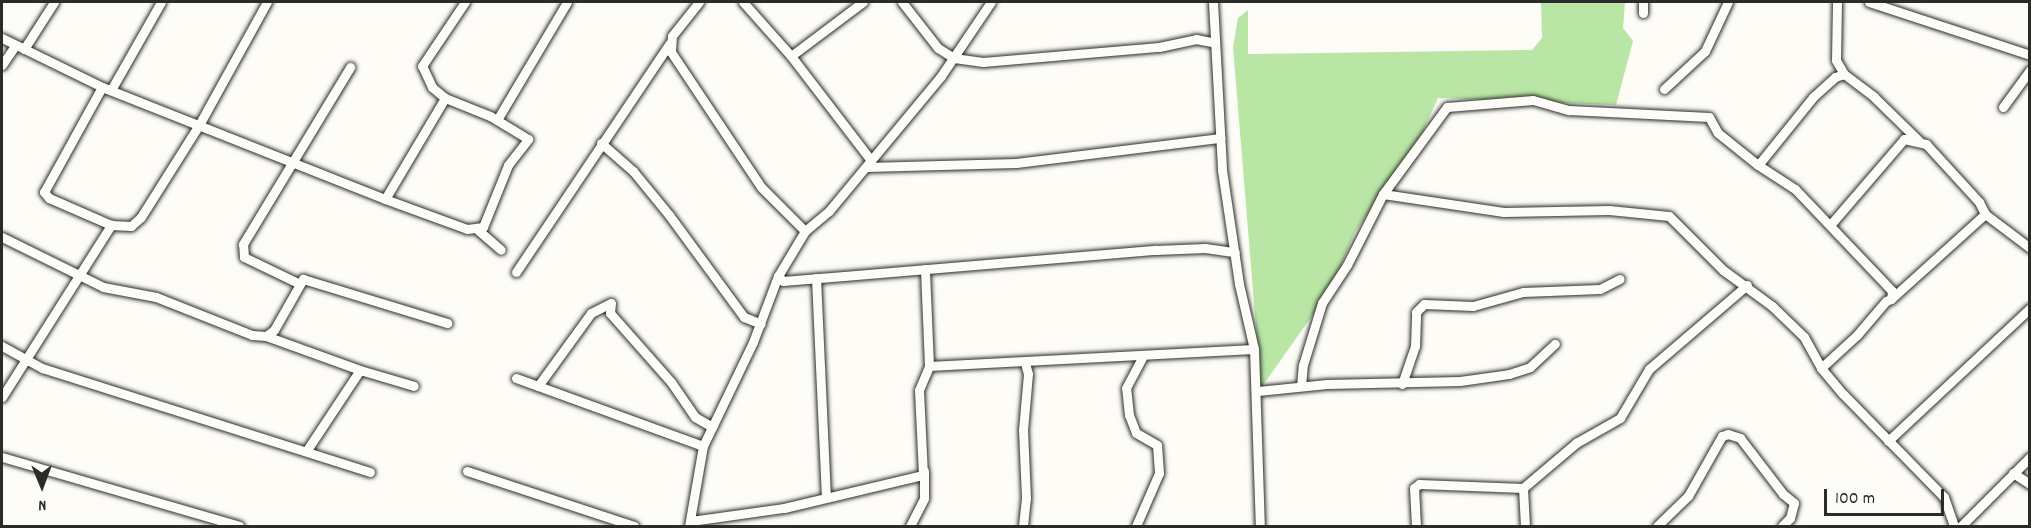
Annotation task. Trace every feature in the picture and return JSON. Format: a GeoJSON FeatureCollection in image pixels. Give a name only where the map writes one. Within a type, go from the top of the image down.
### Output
{"type":"FeatureCollection","features":[{"type":"Feature","properties":{"kind":"street"},"geometry":{"type":"LineString","coordinates":[[2,65],[20,48],[54,2]]}},
{"type":"Feature","properties":{"kind":"street"},"geometry":{"type":"LineString","coordinates":[[161,2],[44,192],[49,198],[111,225],[131,226],[136,222],[199,125],[267,2]]}},
{"type":"Feature","properties":{"kind":"street"},"geometry":{"type":"LineString","coordinates":[[465,2],[422,66],[432,87],[445,98],[497,120],[528,140],[507,165],[483,227],[478,230]]}},
{"type":"Feature","properties":{"kind":"street"},"geometry":{"type":"LineString","coordinates":[[497,120],[567,2]]}},
{"type":"Feature","properties":{"kind":"street"},"geometry":{"type":"LineString","coordinates":[[516,272],[601,143],[699,2]]}},
{"type":"Feature","properties":{"kind":"street"},"geometry":{"type":"LineString","coordinates":[[743,2],[791,56],[868,163]]}},
{"type":"Feature","properties":{"kind":"street"},"geometry":{"type":"LineString","coordinates":[[791,56],[862,2]]}},
{"type":"Feature","properties":{"kind":"street"},"geometry":{"type":"LineString","coordinates":[[902,2],[919,28],[938,48],[954,58],[982,62],[1159,47],[1196,39],[1212,42]]}},
{"type":"Feature","properties":{"kind":"street"},"geometry":{"type":"LineString","coordinates":[[923,466],[923,475],[738,517],[690,524],[704,446],[761,324],[778,276],[806,231],[909,117],[954,58],[992,2]]}},
{"type":"Feature","properties":{"kind":"street"},"geometry":{"type":"LineString","coordinates":[[1213,2],[1212,42],[1220,138],[1235,252],[1254,350],[1260,526]]}},
{"type":"Feature","properties":{"kind":"street"},"geometry":{"type":"LineString","coordinates":[[1643,2],[1643,13]]}},
{"type":"Feature","properties":{"kind":"street"},"geometry":{"type":"LineString","coordinates":[[1664,89],[1705,51],[1728,2]]}},
{"type":"Feature","properties":{"kind":"street"},"geometry":{"type":"LineString","coordinates":[[1837,2],[1836,60],[1844,74],[1874,97],[1919,141]]}},
{"type":"Feature","properties":{"kind":"street"},"geometry":{"type":"LineString","coordinates":[[1869,2],[2030,54]]}},
{"type":"Feature","properties":{"kind":"street"},"geometry":{"type":"LineString","coordinates":[[2,38],[106,88],[385,199],[478,230],[501,250]]}},
{"type":"Feature","properties":{"kind":"street"},"geometry":{"type":"LineString","coordinates":[[669,44],[705,109],[761,187],[806,231]]}},
{"type":"Feature","properties":{"kind":"street"},"geometry":{"type":"LineString","coordinates":[[350,67],[243,244],[242,252],[244,257],[298,283],[309,280],[447,323]]}},
{"type":"Feature","properties":{"kind":"street"},"geometry":{"type":"LineString","coordinates":[[2003,107],[2030,70]]}},
{"type":"Feature","properties":{"kind":"street"},"geometry":{"type":"LineString","coordinates":[[1759,164],[1813,97],[1835,77],[1844,74]]}},
{"type":"Feature","properties":{"kind":"street"},"geometry":{"type":"LineString","coordinates":[[385,199],[445,98]]}},
{"type":"Feature","properties":{"kind":"street"},"geometry":{"type":"LineString","coordinates":[[1301,386],[1303,365],[1322,303],[1383,194],[1447,108],[1533,100],[1569,110],[1709,117],[1718,132],[1777,180],[1796,189],[1831,224],[1886,280],[1892,291],[1891,299]]}},
{"type":"Feature","properties":{"kind":"street"},"geometry":{"type":"LineString","coordinates":[[868,163],[1016,163],[1220,138]]}},
{"type":"Feature","properties":{"kind":"street"},"geometry":{"type":"LineString","coordinates":[[1831,224],[1904,139],[1926,144],[1979,202],[1985,214],[2030,248]]}},
{"type":"Feature","properties":{"kind":"street"},"geometry":{"type":"LineString","coordinates":[[601,143],[633,171],[669,215],[744,317],[761,324]]}},
{"type":"Feature","properties":{"kind":"street"},"geometry":{"type":"LineString","coordinates":[[1383,194],[1504,212],[1609,210],[1669,216],[1723,270],[1747,285],[1804,337],[1821,368],[1888,441],[1944,497],[1954,526]]}},
{"type":"Feature","properties":{"kind":"street"},"geometry":{"type":"LineString","coordinates":[[1821,368],[1891,299],[1985,214]]}},
{"type":"Feature","properties":{"kind":"street"},"geometry":{"type":"LineString","coordinates":[[2,397],[81,278],[111,225]]}},
{"type":"Feature","properties":{"kind":"street"},"geometry":{"type":"LineString","coordinates":[[2,237],[81,278],[119,291],[156,297],[234,329],[266,336],[360,370],[414,386]]}},
{"type":"Feature","properties":{"kind":"street"},"geometry":{"type":"LineString","coordinates":[[778,276],[783,280],[816,278],[1166,249],[1205,248],[1235,252]]}},
{"type":"Feature","properties":{"kind":"street"},"geometry":{"type":"LineString","coordinates":[[910,526],[924,498],[919,390],[928,366],[925,269]]}},
{"type":"Feature","properties":{"kind":"street"},"geometry":{"type":"LineString","coordinates":[[816,278],[825,496]]}},
{"type":"Feature","properties":{"kind":"street"},"geometry":{"type":"LineString","coordinates":[[1402,384],[1414,346],[1416,312],[1424,304],[1473,306],[1523,292],[1600,289],[1620,279]]}},
{"type":"Feature","properties":{"kind":"street"},"geometry":{"type":"LineString","coordinates":[[266,336],[274,330],[298,283]]}},
{"type":"Feature","properties":{"kind":"street"},"geometry":{"type":"LineString","coordinates":[[1416,526],[1414,488],[1419,484],[1523,488],[1576,443],[1620,418],[1649,369],[1747,285]]}},
{"type":"Feature","properties":{"kind":"street"},"geometry":{"type":"LineString","coordinates":[[538,386],[591,313],[611,303],[610,313],[671,382],[695,417],[712,427]]}},
{"type":"Feature","properties":{"kind":"street"},"geometry":{"type":"LineString","coordinates":[[1888,441],[2030,308]]}},
{"type":"Feature","properties":{"kind":"street"},"geometry":{"type":"LineString","coordinates":[[1257,391],[1301,386],[1402,384],[1509,374],[1530,367],[1555,344]]}},
{"type":"Feature","properties":{"kind":"street"},"geometry":{"type":"LineString","coordinates":[[2,346],[72,379],[307,450],[370,472]]}},
{"type":"Feature","properties":{"kind":"street"},"geometry":{"type":"LineString","coordinates":[[928,366],[1142,358],[1254,350]]}},
{"type":"Feature","properties":{"kind":"street"},"geometry":{"type":"LineString","coordinates":[[1136,526],[1159,473],[1157,445],[1136,433],[1129,415],[1126,388],[1142,358]]}},
{"type":"Feature","properties":{"kind":"street"},"geometry":{"type":"LineString","coordinates":[[1023,526],[1026,498],[1023,430],[1028,374],[1024,363]]}},
{"type":"Feature","properties":{"kind":"street"},"geometry":{"type":"LineString","coordinates":[[307,450],[360,370]]}},
{"type":"Feature","properties":{"kind":"street"},"geometry":{"type":"LineString","coordinates":[[516,378],[704,446]]}},
{"type":"Feature","properties":{"kind":"street"},"geometry":{"type":"LineString","coordinates":[[1657,526],[1688,496],[1722,436],[1728,434],[1740,438],[1794,503],[1790,518],[1782,526]]}},
{"type":"Feature","properties":{"kind":"street"},"geometry":{"type":"LineString","coordinates":[[2,458],[239,526]]}},
{"type":"Feature","properties":{"kind":"street"},"geometry":{"type":"LineString","coordinates":[[1960,526],[2030,458]]}},
{"type":"Feature","properties":{"kind":"street"},"geometry":{"type":"LineString","coordinates":[[467,471],[634,526]]}},
{"type":"Feature","properties":{"kind":"street"},"geometry":{"type":"LineString","coordinates":[[2013,473],[2030,484]]}},
{"type":"Feature","properties":{"kind":"street"},"geometry":{"type":"LineString","coordinates":[[1523,488],[1525,526]]}},
{"type":"Feature","properties":{"kind":"green space"},"geometry":{"type":"Polygon","coordinates":[[[1541,2],[1625,2],[1623,28],[1633,41],[1616,105],[1438,98],[1419,140],[1355,232],[1331,289],[1261,388],[1233,47],[1238,18],[1248,10],[1248,54],[1532,50],[1542,38],[1541,2]]]}}]}
